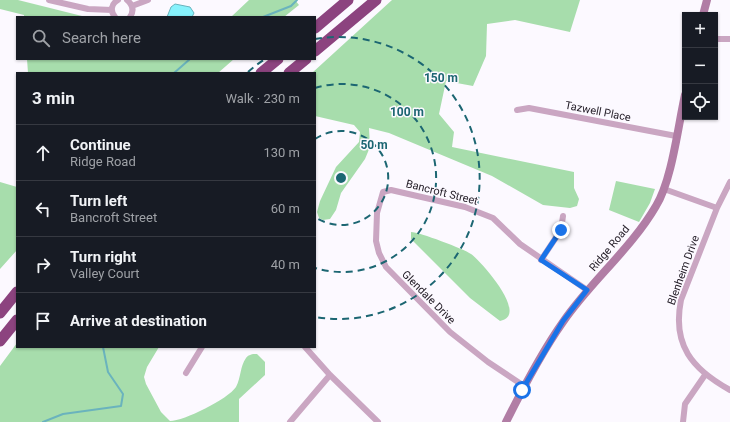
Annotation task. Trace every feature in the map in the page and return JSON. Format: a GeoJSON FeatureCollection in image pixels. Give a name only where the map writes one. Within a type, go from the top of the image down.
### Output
{"type":"FeatureCollection","features":[{"type":"Feature","properties":{"kind":"highway"},"geometry":{"type":"LineString","coordinates":[[316,27],[348,0]]}},
{"type":"Feature","properties":{"kind":"highway"},"geometry":{"type":"LineString","coordinates":[[316,50],[376,0]]}},
{"type":"Feature","properties":{"kind":"highway"},"geometry":{"type":"LineString","coordinates":[[262,72],[277,60]]}},
{"type":"Feature","properties":{"kind":"highway"},"geometry":{"type":"LineString","coordinates":[[290,72],[305,60]]}},
{"type":"Feature","properties":{"kind":"highway"},"geometry":{"type":"LineString","coordinates":[[0,313],[16,293]]}},
{"type":"Feature","properties":{"kind":"highway"},"geometry":{"type":"LineString","coordinates":[[0,341],[16,321]]}},
{"type":"Feature","properties":{"kind":"street"},"geometry":{"type":"LineString","coordinates":[[49,0],[88,9],[112,10]]}},
{"type":"Feature","properties":{"kind":"street"},"geometry":{"type":"LineString","coordinates":[[115,16],[112,6],[118,0]]}},
{"type":"Feature","properties":{"kind":"street"},"geometry":{"type":"LineString","coordinates":[[127,0],[132,6],[133,11],[130,16]]}},
{"type":"Feature","properties":{"kind":"street"},"geometry":{"type":"LineString","coordinates":[[132,6],[148,0]]}},
{"type":"Feature","properties":{"kind":"street"},"geometry":{"type":"LineString","coordinates":[[704,12],[707,0]]}},
{"type":"Feature","properties":{"kind":"street"},"geometry":{"type":"LineString","coordinates":[[718,39],[730,40]]}},
{"type":"Feature","properties":{"kind":"street","name":"Tazwell Place"},"geometry":{"type":"LineString","coordinates":[[517,110],[529,108],[676,136]]}},
{"type":"Feature","properties":{"kind":"street","name":"Ridge Road"},"geometry":{"type":"LineString","coordinates":[[506,422],[524,386],[563,321],[587,290],[631,241],[656,206],[664,189],[682,109]]}},
{"type":"Feature","properties":{"kind":"street","name":"Blenheim Drive"},"geometry":{"type":"LineString","coordinates":[[730,182],[717,208],[681,300],[678,315],[678,329],[682,344],[691,360],[706,375],[730,390]]}},
{"type":"Feature","properties":{"kind":"street"},"geometry":{"type":"LineString","coordinates":[[664,189],[717,208]]}},
{"type":"Feature","properties":{"kind":"street","name":"Bancroft Street"},"geometry":{"type":"LineString","coordinates":[[386,192],[391,190],[480,212],[493,218],[520,244],[541,260],[587,290]]}},
{"type":"Feature","properties":{"kind":"street","name":"Glendale Drive"},"geometry":{"type":"LineString","coordinates":[[386,192],[384,192],[377,213],[376,241],[379,253],[386,267],[450,332],[488,362],[524,386]]}},
{"type":"Feature","properties":{"kind":"street"},"geometry":{"type":"LineString","coordinates":[[541,260],[561,230],[563,216]]}},
{"type":"Feature","properties":{"kind":"street"},"geometry":{"type":"LineString","coordinates":[[186,373],[201,348]]}},
{"type":"Feature","properties":{"kind":"street"},"geometry":{"type":"LineString","coordinates":[[306,348],[330,375],[378,422]]}},
{"type":"Feature","properties":{"kind":"street"},"geometry":{"type":"LineString","coordinates":[[290,422],[330,375]]}},
{"type":"Feature","properties":{"kind":"street"},"geometry":{"type":"LineString","coordinates":[[683,422],[685,404],[706,375]]}},
{"type":"Feature","properties":{"kind":"green space"},"geometry":{"type":"Polygon","coordinates":[[[0,0],[18,0],[82,16],[24,16],[0,9],[0,0]]]}},
{"type":"Feature","properties":{"kind":"green space"},"geometry":{"type":"Polygon","coordinates":[[[249,0],[295,0],[299,5],[285,16],[232,16],[249,0]]]}},
{"type":"Feature","properties":{"kind":"green space"},"geometry":{"type":"Polygon","coordinates":[[[392,0],[580,0],[570,32],[515,20],[487,24],[486,56],[473,86],[446,81],[439,114],[454,132],[452,147],[574,172],[574,188],[579,199],[577,206],[570,208],[543,205],[492,176],[389,133],[369,128],[370,147],[365,159],[341,193],[336,210],[330,219],[323,220],[319,218],[317,212],[320,201],[336,167],[359,142],[360,132],[354,125],[316,116],[316,72],[313,72],[392,0]]]}},
{"type":"Feature","properties":{"kind":"green space"},"geometry":{"type":"Polygon","coordinates":[[[27,60],[233,60],[219,72],[28,72],[27,60]]]}},
{"type":"Feature","properties":{"kind":"green space"},"geometry":{"type":"Polygon","coordinates":[[[616,181],[655,189],[650,203],[639,222],[609,210],[616,181]]]}},
{"type":"Feature","properties":{"kind":"green space"},"geometry":{"type":"Polygon","coordinates":[[[0,182],[16,187],[16,251],[0,269],[0,182]]]}},
{"type":"Feature","properties":{"kind":"green space"},"geometry":{"type":"Polygon","coordinates":[[[411,232],[451,245],[471,254],[492,277],[507,299],[510,309],[508,317],[500,321],[470,298],[411,239],[411,232]]]}},
{"type":"Feature","properties":{"kind":"green space"},"geometry":{"type":"Polygon","coordinates":[[[16,344],[16,348],[158,348],[147,367],[144,377],[146,384],[161,412],[170,421],[195,413],[215,403],[231,392],[238,383],[244,361],[250,355],[257,354],[265,362],[265,375],[239,399],[239,422],[0,422],[0,366],[16,344]]]}},
{"type":"Feature","properties":{"kind":"water"},"geometry":{"type":"Polygon","coordinates":[[[175,4],[190,7],[194,13],[192,16],[167,16],[171,7],[175,4]]]}},
{"type":"Feature","properties":{"kind":"waterway"},"geometry":{"type":"LineString","coordinates":[[266,16],[291,6],[297,0]]}},
{"type":"Feature","properties":{"kind":"waterway"},"geometry":{"type":"LineString","coordinates":[[175,72],[189,60]]}},
{"type":"Feature","properties":{"kind":"waterway"},"geometry":{"type":"LineString","coordinates":[[43,422],[63,414],[121,406],[123,394],[108,372],[103,348]]}},
{"type":"Feature","properties":{"kind":"route"},"geometry":{"type":"LineString","coordinates":[[522,390],[563,321],[587,290],[541,260],[561,230]]}}]}
